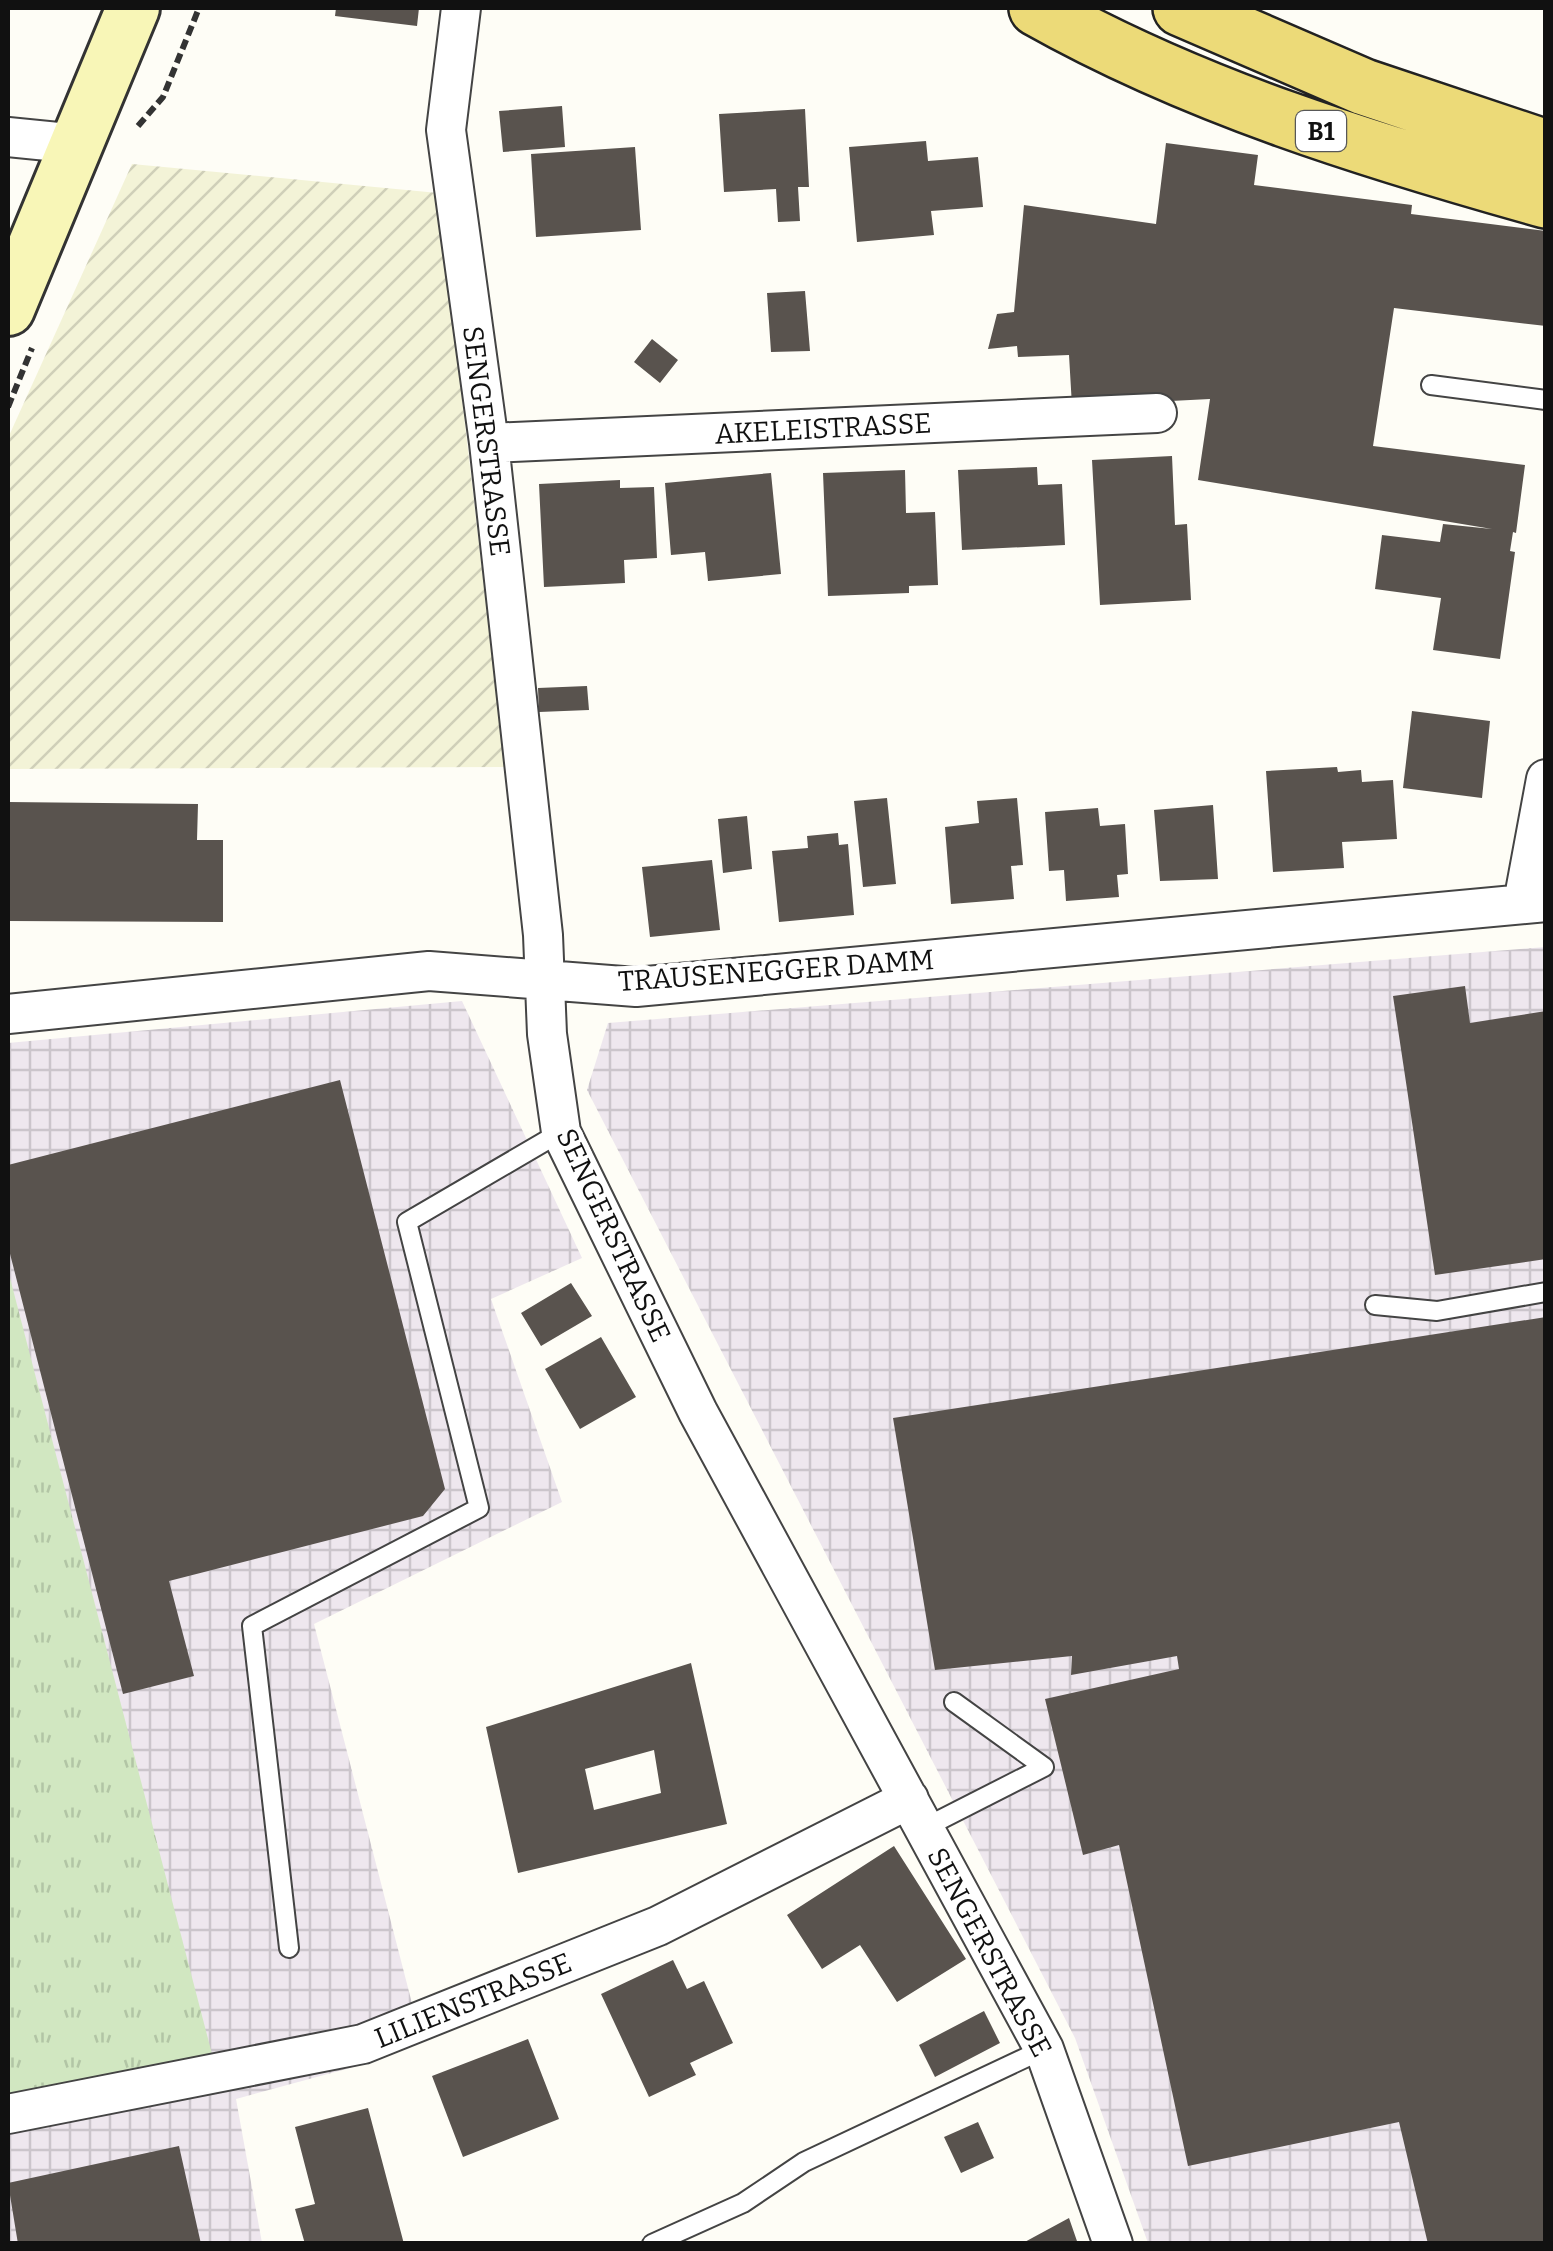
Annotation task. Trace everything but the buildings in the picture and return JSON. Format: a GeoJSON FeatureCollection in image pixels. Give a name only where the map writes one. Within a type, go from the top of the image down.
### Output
{"type":"FeatureCollection","features":[{"type":"Feature","properties":{"kind":"main road"},"geometry":{"type":"LineString","coordinates":[[8,309],[133,8]]}},
{"type":"Feature","properties":{"kind":"main road","name":"B1"},"geometry":{"type":"LineString","coordinates":[[1037,8],[1150,64],[1248,106],[1432,168],[1546,200]]}},
{"type":"Feature","properties":{"kind":"main road","name":"B1"},"geometry":{"type":"LineString","coordinates":[[1181,8],[1364,87],[1546,148]]}},
{"type":"Feature","properties":{"kind":"street","name":"SENGERSTRASSE"},"geometry":{"type":"LineString","coordinates":[[461,8],[446,130],[489,443],[541,915],[547,1034],[561,1132],[698,1412],[1044,2049],[1112,2244]]}},
{"type":"Feature","properties":{"kind":"street"},"geometry":{"type":"LineString","coordinates":[[8,137],[78,144]]}},
{"type":"Feature","properties":{"kind":"street","name":"AKELEISTRASSE"},"geometry":{"type":"LineString","coordinates":[[489,443],[1156,413]]}},
{"type":"Feature","properties":{"kind":"street"},"geometry":{"type":"LineString","coordinates":[[1534,902],[1546,779]]}},
{"type":"Feature","properties":{"kind":"street","name":"TRAUSENEGGER DAMM"},"geometry":{"type":"LineString","coordinates":[[8,1014],[429,970],[636,986],[1534,902]]}},
{"type":"Feature","properties":{"kind":"street","name":"LILIENSTRASSE"},"geometry":{"type":"LineString","coordinates":[[8,2114],[363,2044],[658,1926],[916,1813]]}},
{"type":"Feature","properties":{"kind":"lane"},"geometry":{"type":"LineString","coordinates":[[1431,385],[1546,400]]}},
{"type":"Feature","properties":{"kind":"lane"},"geometry":{"type":"LineString","coordinates":[[289,1948],[252,1626],[479,1508],[406,1222],[561,1132]]}},
{"type":"Feature","properties":{"kind":"lane"},"geometry":{"type":"LineString","coordinates":[[1374,1304],[1437,1311],[1546,1292]]}},
{"type":"Feature","properties":{"kind":"lane"},"geometry":{"type":"LineString","coordinates":[[916,1813],[1044,1767],[954,1702]]}},
{"type":"Feature","properties":{"kind":"lane"},"geometry":{"type":"LineString","coordinates":[[652,2244],[743,2203],[804,2162],[1044,2049]]}},
{"type":"Feature","properties":{"kind":"shaded area"},"geometry":{"type":"Polygon","coordinates":[[[1545,947],[1545,2243],[1148,2243],[1075,2038],[587,1090],[608,1023],[1545,947]]]}},
{"type":"Feature","properties":{"kind":"shaded area"},"geometry":{"type":"Polygon","coordinates":[[[462,1001],[582,1258],[491,1299],[562,1502],[314,1624],[422,2042],[372,2062],[236,2099],[262,2243],[8,2244],[8,1043],[462,1001]]]}},
{"type":"Feature","properties":{"kind":"green space"},"geometry":{"type":"Polygon","coordinates":[[[132,164],[438,193],[505,767],[8,769],[8,438],[132,164]]]}},
{"type":"Feature","properties":{"kind":"green space"},"geometry":{"type":"Polygon","coordinates":[[[8,1279],[213,2058],[8,2097],[8,1279]]]}}]}
